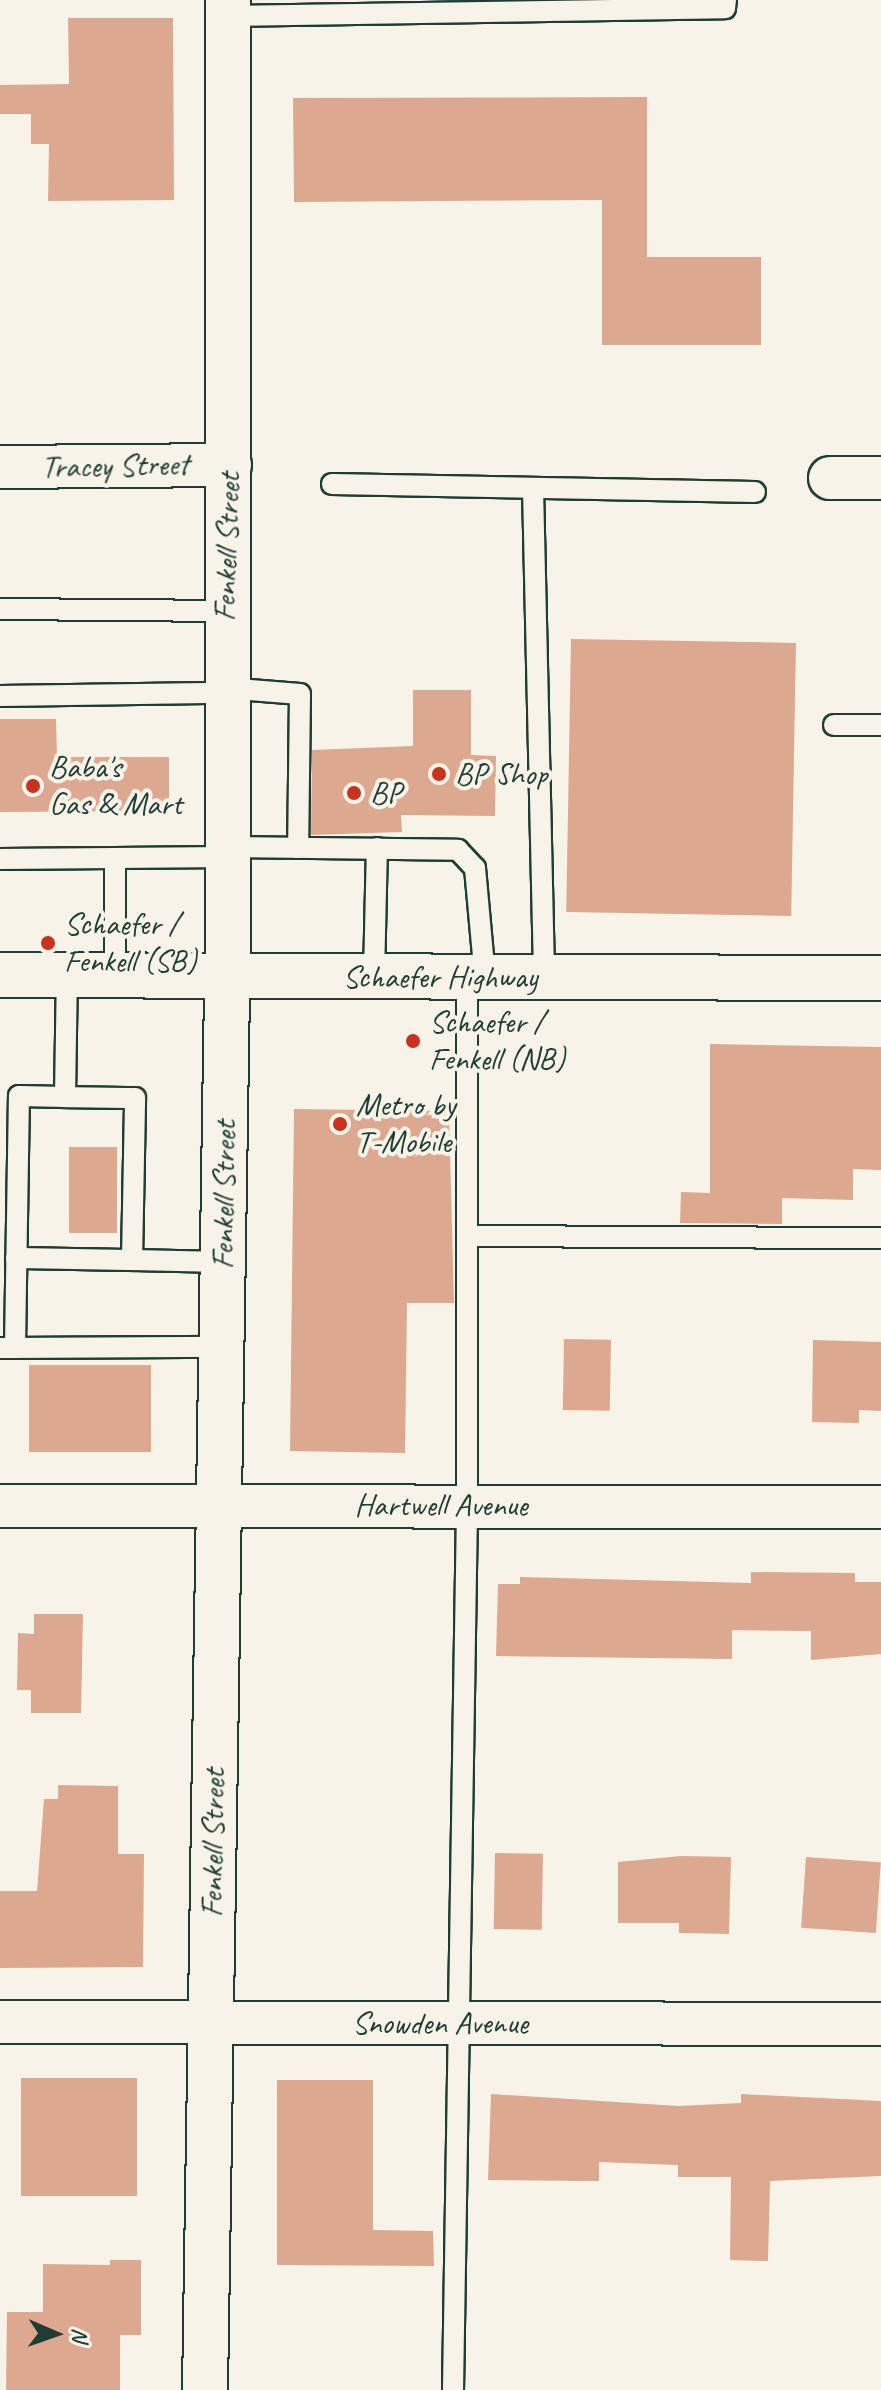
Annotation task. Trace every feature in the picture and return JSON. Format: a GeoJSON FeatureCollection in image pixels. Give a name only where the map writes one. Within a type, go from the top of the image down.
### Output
{"type":"FeatureCollection","features":[{"type":"Feature","properties":{"kind":"street","name":"Fenkell Street"},"geometry":{"type":"LineString","coordinates":[[205,2390],[227,976],[224,611],[230,465],[228,8]]}},
{"type":"Feature","properties":{"kind":"street","name":"Tracey Street"},"geometry":{"type":"LineString","coordinates":[[0,467],[230,465]]}},
{"type":"Feature","properties":{"kind":"street"},"geometry":{"type":"LineString","coordinates":[[830,478],[881,478]]}},
{"type":"Feature","properties":{"kind":"street","name":"Schaefer Highway"},"geometry":{"type":"LineString","coordinates":[[0,975],[881,978]]}},
{"type":"Feature","properties":{"kind":"street","name":"Hartwell Avenue"},"geometry":{"type":"LineString","coordinates":[[0,1506],[881,1507]]}},
{"type":"Feature","properties":{"kind":"street","name":"Snowden Avenue"},"geometry":{"type":"LineString","coordinates":[[0,2022],[210,2025],[457,2022],[881,2024]]}},
{"type":"Feature","properties":{"kind":"lane"},"geometry":{"type":"LineString","coordinates":[[228,8],[725,8],[726,0]]}},
{"type":"Feature","properties":{"kind":"lane"},"geometry":{"type":"LineString","coordinates":[[332,484],[755,492]]}},
{"type":"Feature","properties":{"kind":"lane"},"geometry":{"type":"LineString","coordinates":[[533,488],[544,977]]}},
{"type":"Feature","properties":{"kind":"lane"},"geometry":{"type":"LineString","coordinates":[[0,609],[224,611]]}},
{"type":"Feature","properties":{"kind":"lane"},"geometry":{"type":"LineString","coordinates":[[0,696],[225,691],[300,694],[298,848]]}},
{"type":"Feature","properties":{"kind":"lane"},"geometry":{"type":"LineString","coordinates":[[834,725],[881,725]]}},
{"type":"Feature","properties":{"kind":"lane"},"geometry":{"type":"LineString","coordinates":[[0,859],[115,858],[298,848],[442,848],[467,856],[475,868],[476,977],[467,1236],[467,1505],[453,2390]]}},
{"type":"Feature","properties":{"kind":"lane"},"geometry":{"type":"LineString","coordinates":[[374,977],[377,848]]}},
{"type":"Feature","properties":{"kind":"lane"},"geometry":{"type":"LineString","coordinates":[[115,858],[115,976]]}},
{"type":"Feature","properties":{"kind":"lane"},"geometry":{"type":"LineString","coordinates":[[65,1097],[67,976]]}},
{"type":"Feature","properties":{"kind":"lane"},"geometry":{"type":"LineString","coordinates":[[132,1260],[135,1098],[19,1096],[16,1258],[7,1348],[222,1347]]}},
{"type":"Feature","properties":{"kind":"lane"},"geometry":{"type":"LineString","coordinates":[[467,1236],[881,1238]]}},
{"type":"Feature","properties":{"kind":"lane"},"geometry":{"type":"LineString","coordinates":[[16,1258],[223,1262]]}},
{"type":"Feature","properties":{"kind":"building"},"geometry":{"type":"Polygon","coordinates":[[[68,18],[173,18],[174,200],[48,201],[49,144],[31,144],[31,114],[0,114],[0,85],[69,84],[68,18]]]}},
{"type":"Feature","properties":{"kind":"building"},"geometry":{"type":"Polygon","coordinates":[[[647,97],[647,257],[761,257],[761,345],[602,345],[602,200],[294,202],[293,98],[647,97]]]}},
{"type":"Feature","properties":{"kind":"building"},"geometry":{"type":"Polygon","coordinates":[[[571,639],[796,643],[791,916],[566,912],[571,639]]]}},
{"type":"Feature","properties":{"kind":"building"},"geometry":{"type":"Polygon","coordinates":[[[413,690],[471,690],[471,755],[496,756],[495,816],[401,815],[402,832],[311,835],[312,750],[413,746],[413,690]]]}},
{"type":"Feature","properties":{"kind":"building"},"geometry":{"type":"Polygon","coordinates":[[[0,719],[56,719],[57,757],[169,757],[169,811],[0,812],[0,719]]]}},
{"type":"Feature","properties":{"kind":"building"},"geometry":{"type":"Polygon","coordinates":[[[710,1044],[881,1047],[881,1170],[853,1169],[853,1200],[782,1198],[782,1224],[680,1223],[681,1192],[710,1193],[710,1044]]]}},
{"type":"Feature","properties":{"kind":"building"},"geometry":{"type":"Polygon","coordinates":[[[294,1109],[449,1111],[454,1303],[407,1303],[405,1453],[290,1451],[294,1109]]]}},
{"type":"Feature","properties":{"kind":"building"},"geometry":{"type":"Polygon","coordinates":[[[69,1147],[117,1147],[117,1233],[69,1233],[69,1147]]]}},
{"type":"Feature","properties":{"kind":"building"},"geometry":{"type":"Polygon","coordinates":[[[564,1339],[611,1340],[610,1411],[563,1410],[564,1339]]]}},
{"type":"Feature","properties":{"kind":"building"},"geometry":{"type":"Polygon","coordinates":[[[813,1340],[881,1342],[881,1411],[859,1410],[859,1423],[812,1422],[813,1340]]]}},
{"type":"Feature","properties":{"kind":"building"},"geometry":{"type":"Polygon","coordinates":[[[29,1365],[151,1365],[151,1452],[29,1452],[29,1365]]]}},
{"type":"Feature","properties":{"kind":"building"},"geometry":{"type":"Polygon","coordinates":[[[751,1572],[855,1573],[855,1582],[881,1582],[881,1654],[811,1660],[811,1631],[732,1630],[732,1659],[496,1656],[498,1584],[520,1584],[520,1577],[751,1583],[751,1572]]]}},
{"type":"Feature","properties":{"kind":"building"},"geometry":{"type":"Polygon","coordinates":[[[34,1614],[83,1614],[81,1713],[31,1713],[31,1690],[17,1690],[18,1633],[34,1634],[34,1614]]]}},
{"type":"Feature","properties":{"kind":"building"},"geometry":{"type":"Polygon","coordinates":[[[58,1785],[118,1786],[118,1854],[144,1854],[143,1967],[0,1968],[0,1891],[37,1891],[44,1799],[58,1799],[58,1785]]]}},
{"type":"Feature","properties":{"kind":"building"},"geometry":{"type":"Polygon","coordinates":[[[495,1853],[543,1854],[542,1930],[494,1929],[495,1853]]]}},
{"type":"Feature","properties":{"kind":"building"},"geometry":{"type":"Polygon","coordinates":[[[681,1856],[731,1857],[729,1934],[679,1933],[679,1923],[618,1923],[618,1862],[681,1856]]]}},
{"type":"Feature","properties":{"kind":"building"},"geometry":{"type":"Polygon","coordinates":[[[806,1857],[881,1862],[876,1933],[801,1928],[806,1857]]]}},
{"type":"Feature","properties":{"kind":"building"},"geometry":{"type":"Polygon","coordinates":[[[21,2078],[137,2078],[137,2196],[21,2196],[21,2078]]]}},
{"type":"Feature","properties":{"kind":"building"},"geometry":{"type":"Polygon","coordinates":[[[277,2080],[373,2080],[373,2230],[433,2231],[434,2266],[277,2265],[277,2080]]]}},
{"type":"Feature","properties":{"kind":"building"},"geometry":{"type":"Polygon","coordinates":[[[491,2094],[678,2106],[741,2103],[741,2094],[881,2101],[881,2176],[770,2181],[768,2261],[730,2260],[731,2177],[678,2177],[678,2165],[599,2162],[599,2181],[488,2180],[491,2094]]]}},
{"type":"Feature","properties":{"kind":"building"},"geometry":{"type":"Polygon","coordinates":[[[110,2260],[141,2260],[141,2335],[120,2335],[120,2390],[6,2390],[7,2312],[43,2312],[43,2264],[110,2265],[110,2260]]]}},
{"type":"Feature","properties":{"kind":"place","name":"BP Shop"},"geometry":{"type":"Point","coordinates":[439,774]}},
{"type":"Feature","properties":{"kind":"place","name":"Baba's Gas & Mart"},"geometry":{"type":"Point","coordinates":[33,786]}},
{"type":"Feature","properties":{"kind":"place","name":"BP"},"geometry":{"type":"Point","coordinates":[354,793]}},
{"type":"Feature","properties":{"kind":"place","name":"Schaefer / Fenkell (SB)"},"geometry":{"type":"Point","coordinates":[48,943]}},
{"type":"Feature","properties":{"kind":"place","name":"Schaefer / Fenkell (NB)"},"geometry":{"type":"Point","coordinates":[413,1041]}},
{"type":"Feature","properties":{"kind":"place","name":"Metro by T-Mobile"},"geometry":{"type":"Point","coordinates":[340,1124]}}]}
